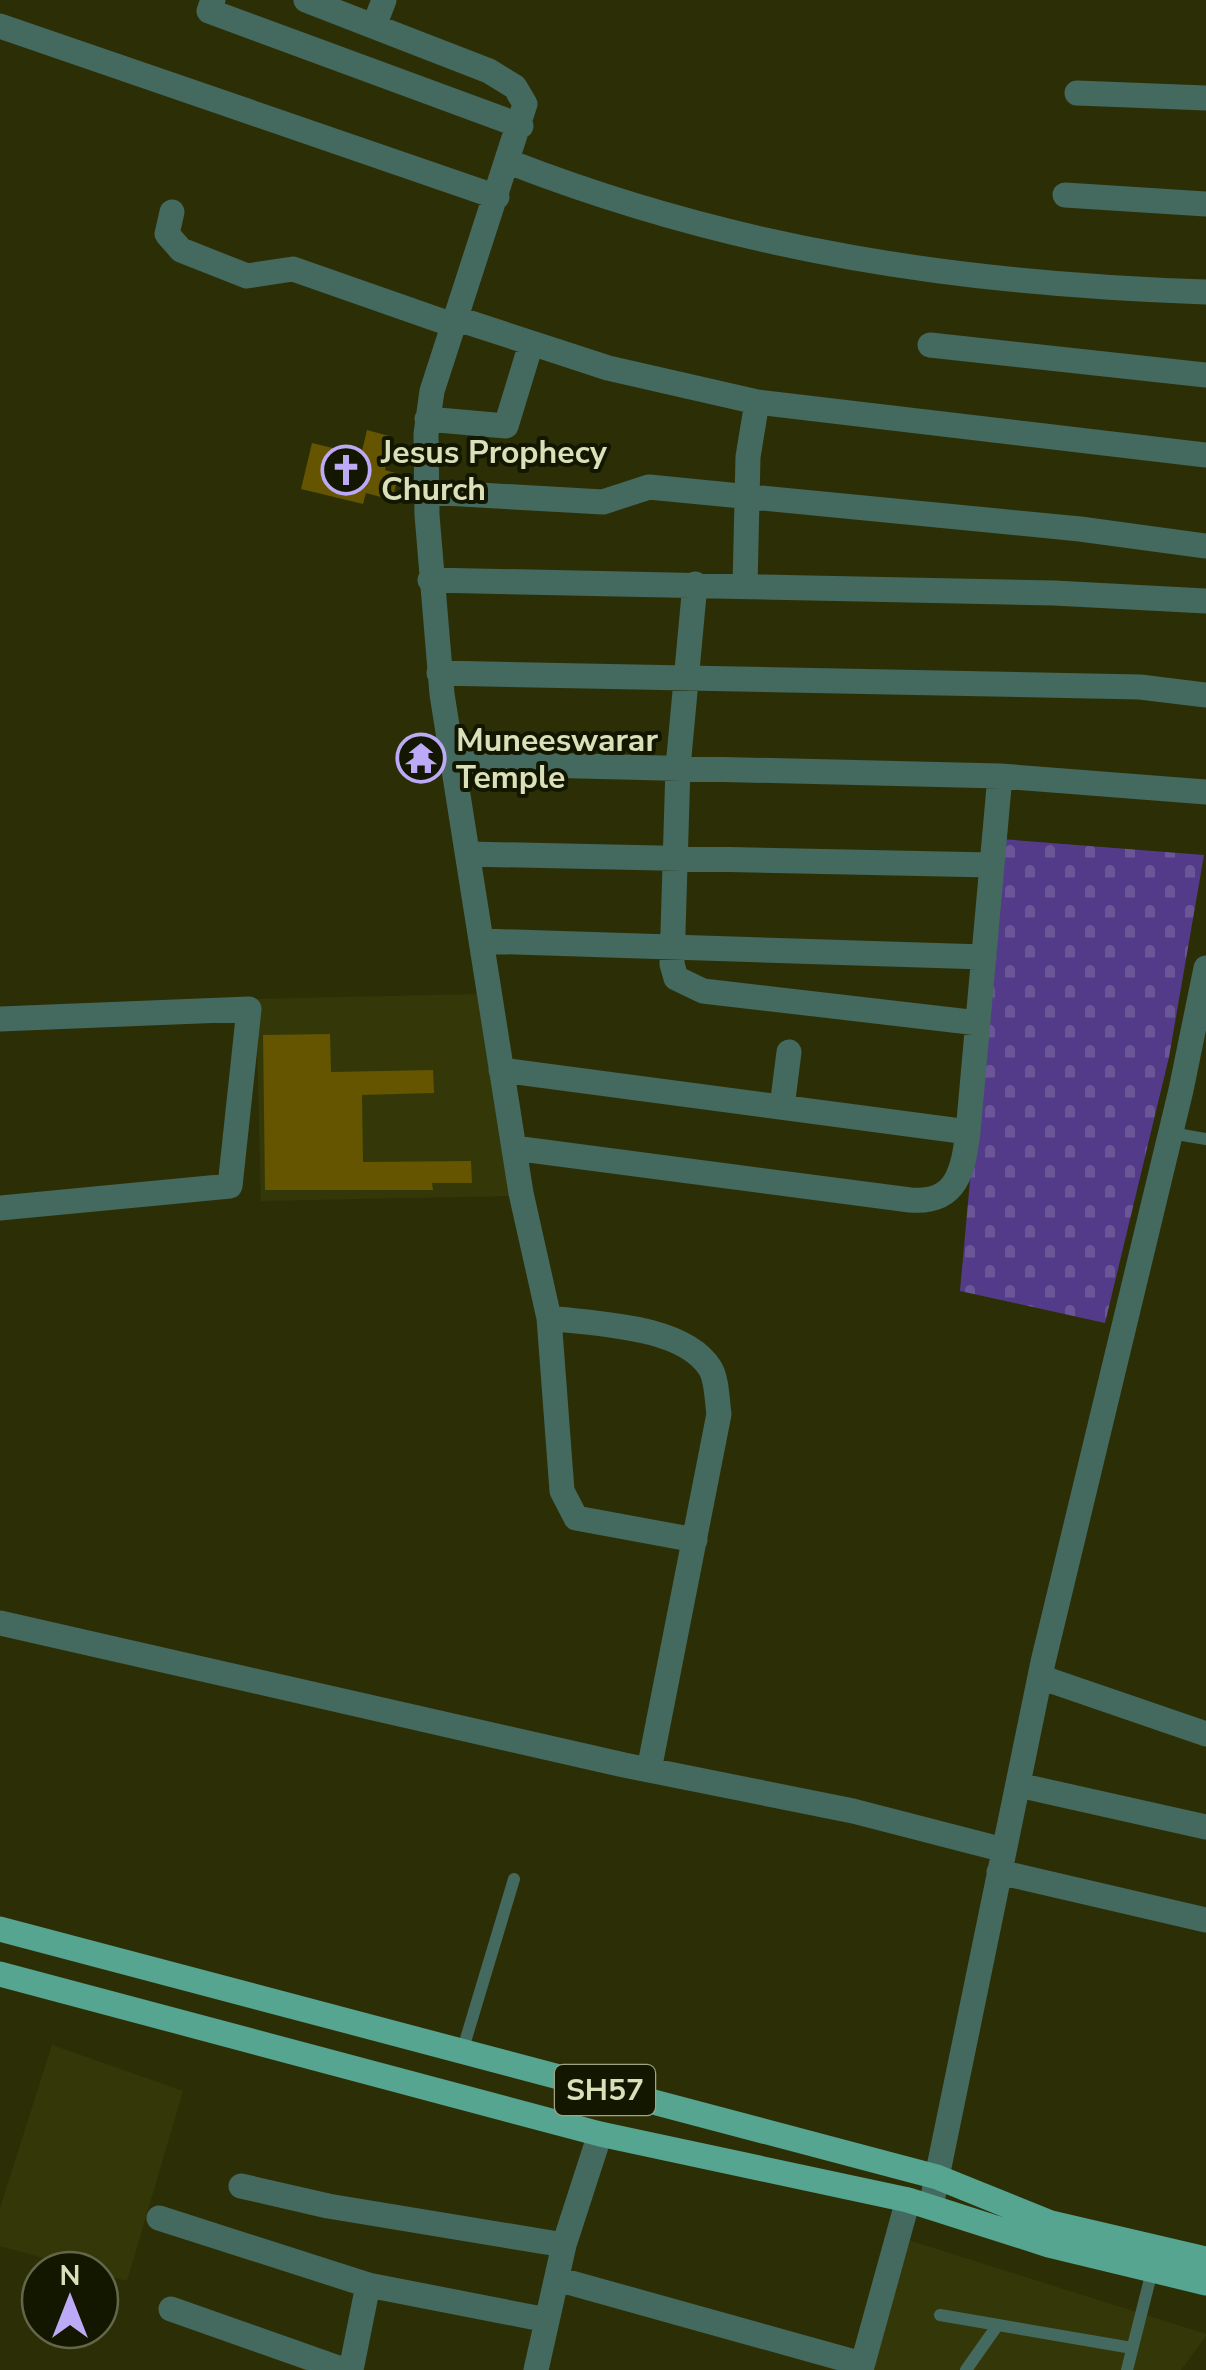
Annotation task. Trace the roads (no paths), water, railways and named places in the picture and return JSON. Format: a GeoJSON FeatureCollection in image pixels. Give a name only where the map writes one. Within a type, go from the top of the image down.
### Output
{"type":"FeatureCollection","features":[{"type":"Feature","properties":{"kind":"main road","name":"SH57"},"geometry":{"type":"LineString","coordinates":[[0,1929],[937,2178],[1051,2223],[1206,2260]]}},
{"type":"Feature","properties":{"kind":"main road","name":"SH57"},"geometry":{"type":"LineString","coordinates":[[0,1974],[600,2134],[920,2203],[1049,2245],[1206,2282]]}},
{"type":"Feature","properties":{"kind":"street"},"geometry":{"type":"LineString","coordinates":[[213,0],[209,11],[521,126]]}},
{"type":"Feature","properties":{"kind":"street"},"geometry":{"type":"LineString","coordinates":[[306,0],[506,80],[522,95],[521,126],[454,322],[427,419],[430,580],[439,673],[514,1148],[549,1318],[562,1491],[576,1518],[695,1540]]}},
{"type":"Feature","properties":{"kind":"street"},"geometry":{"type":"LineString","coordinates":[[374,26],[384,0]]}},
{"type":"Feature","properties":{"kind":"street"},"geometry":{"type":"LineString","coordinates":[[0,26],[496,197]]}},
{"type":"Feature","properties":{"kind":"street"},"geometry":{"type":"LineString","coordinates":[[1078,93],[1206,98]]}},
{"type":"Feature","properties":{"kind":"street"},"geometry":{"type":"LineString","coordinates":[[508,162],[641,211],[805,251],[1060,284],[1206,292]]}},
{"type":"Feature","properties":{"kind":"street"},"geometry":{"type":"LineString","coordinates":[[1065,195],[1206,204]]}},
{"type":"Feature","properties":{"kind":"street"},"geometry":{"type":"LineString","coordinates":[[172,212],[167,234],[173,246],[235,272],[256,277],[293,269],[644,378],[758,402],[1206,455]]}},
{"type":"Feature","properties":{"kind":"street"},"geometry":{"type":"LineString","coordinates":[[427,419],[506,426],[531,344]]}},
{"type":"Feature","properties":{"kind":"street"},"geometry":{"type":"LineString","coordinates":[[930,345],[1206,375]]}},
{"type":"Feature","properties":{"kind":"street"},"geometry":{"type":"LineString","coordinates":[[745,586],[746,496],[758,402]]}},
{"type":"Feature","properties":{"kind":"street"},"geometry":{"type":"LineString","coordinates":[[426,492],[603,502],[649,486],[1206,546]]}},
{"type":"Feature","properties":{"kind":"street"},"geometry":{"type":"LineString","coordinates":[[430,580],[695,584],[1206,601]]}},
{"type":"Feature","properties":{"kind":"street"},"geometry":{"type":"LineString","coordinates":[[695,584],[678,768],[672,947],[676,978],[692,988],[978,1023]]}},
{"type":"Feature","properties":{"kind":"street"},"geometry":{"type":"LineString","coordinates":[[439,673],[1140,687],[1206,696]]}},
{"type":"Feature","properties":{"kind":"street"},"geometry":{"type":"LineString","coordinates":[[453,763],[1000,776],[1206,792]]}},
{"type":"Feature","properties":{"kind":"street"},"geometry":{"type":"LineString","coordinates":[[514,1148],[921,1201],[940,1198],[956,1186],[968,1132],[1000,776]]}},
{"type":"Feature","properties":{"kind":"street"},"geometry":{"type":"LineString","coordinates":[[468,854],[992,865]]}},
{"type":"Feature","properties":{"kind":"street"},"geometry":{"type":"LineString","coordinates":[[481,941],[984,958]]}},
{"type":"Feature","properties":{"kind":"street"},"geometry":{"type":"LineString","coordinates":[[557,2278],[862,2367],[920,2203],[937,2178],[1040,1677],[1171,1133],[1206,968]]}},
{"type":"Feature","properties":{"kind":"street"},"geometry":{"type":"LineString","coordinates":[[0,1019],[249,1010],[230,1186],[0,1208]]}},
{"type":"Feature","properties":{"kind":"street"},"geometry":{"type":"LineString","coordinates":[[782,1107],[789,1052]]}},
{"type":"Feature","properties":{"kind":"street"},"geometry":{"type":"LineString","coordinates":[[501,1070],[968,1132]]}},
{"type":"Feature","properties":{"kind":"street"},"geometry":{"type":"LineString","coordinates":[[549,1318],[640,1330],[688,1346],[712,1369],[719,1414],[649,1770]]}},
{"type":"Feature","properties":{"kind":"street"},"geometry":{"type":"LineString","coordinates":[[0,1623],[649,1770],[854,1811],[1002,1861],[1206,1920]]}},
{"type":"Feature","properties":{"kind":"street"},"geometry":{"type":"LineString","coordinates":[[1040,1677],[1205,1731]]}},
{"type":"Feature","properties":{"kind":"street"},"geometry":{"type":"LineString","coordinates":[[1018,1786],[1206,1827]]}},
{"type":"Feature","properties":{"kind":"street"},"geometry":{"type":"LineString","coordinates":[[536,2370],[564,2245],[600,2134]]}},
{"type":"Feature","properties":{"kind":"street"},"geometry":{"type":"LineString","coordinates":[[241,2186],[328,2206],[564,2245]]}},
{"type":"Feature","properties":{"kind":"street"},"geometry":{"type":"LineString","coordinates":[[159,2218],[368,2285],[547,2320]]}},
{"type":"Feature","properties":{"kind":"street"},"geometry":{"type":"LineString","coordinates":[[172,2309],[348,2370],[368,2285]]}},
{"type":"Feature","properties":{"kind":"lane"},"geometry":{"type":"LineString","coordinates":[[1171,1133],[1206,1139]]}},
{"type":"Feature","properties":{"kind":"lane"},"geometry":{"type":"LineString","coordinates":[[462,2052],[514,1880]]}},
{"type":"Feature","properties":{"kind":"lane"},"geometry":{"type":"LineString","coordinates":[[1127,2370],[1152,2271]]}},
{"type":"Feature","properties":{"kind":"lane"},"geometry":{"type":"LineString","coordinates":[[940,2315],[1132,2348]]}},
{"type":"Feature","properties":{"kind":"lane"},"geometry":{"type":"LineString","coordinates":[[966,2370],[997,2326]]}},
{"type":"Feature","properties":{"kind":"place","name":"Jesus Prophecy Church"},"geometry":{"type":"Point","coordinates":[346,470]}},
{"type":"Feature","properties":{"kind":"place","name":"Muneeswarar Temple"},"geometry":{"type":"Point","coordinates":[421,758]}}]}
